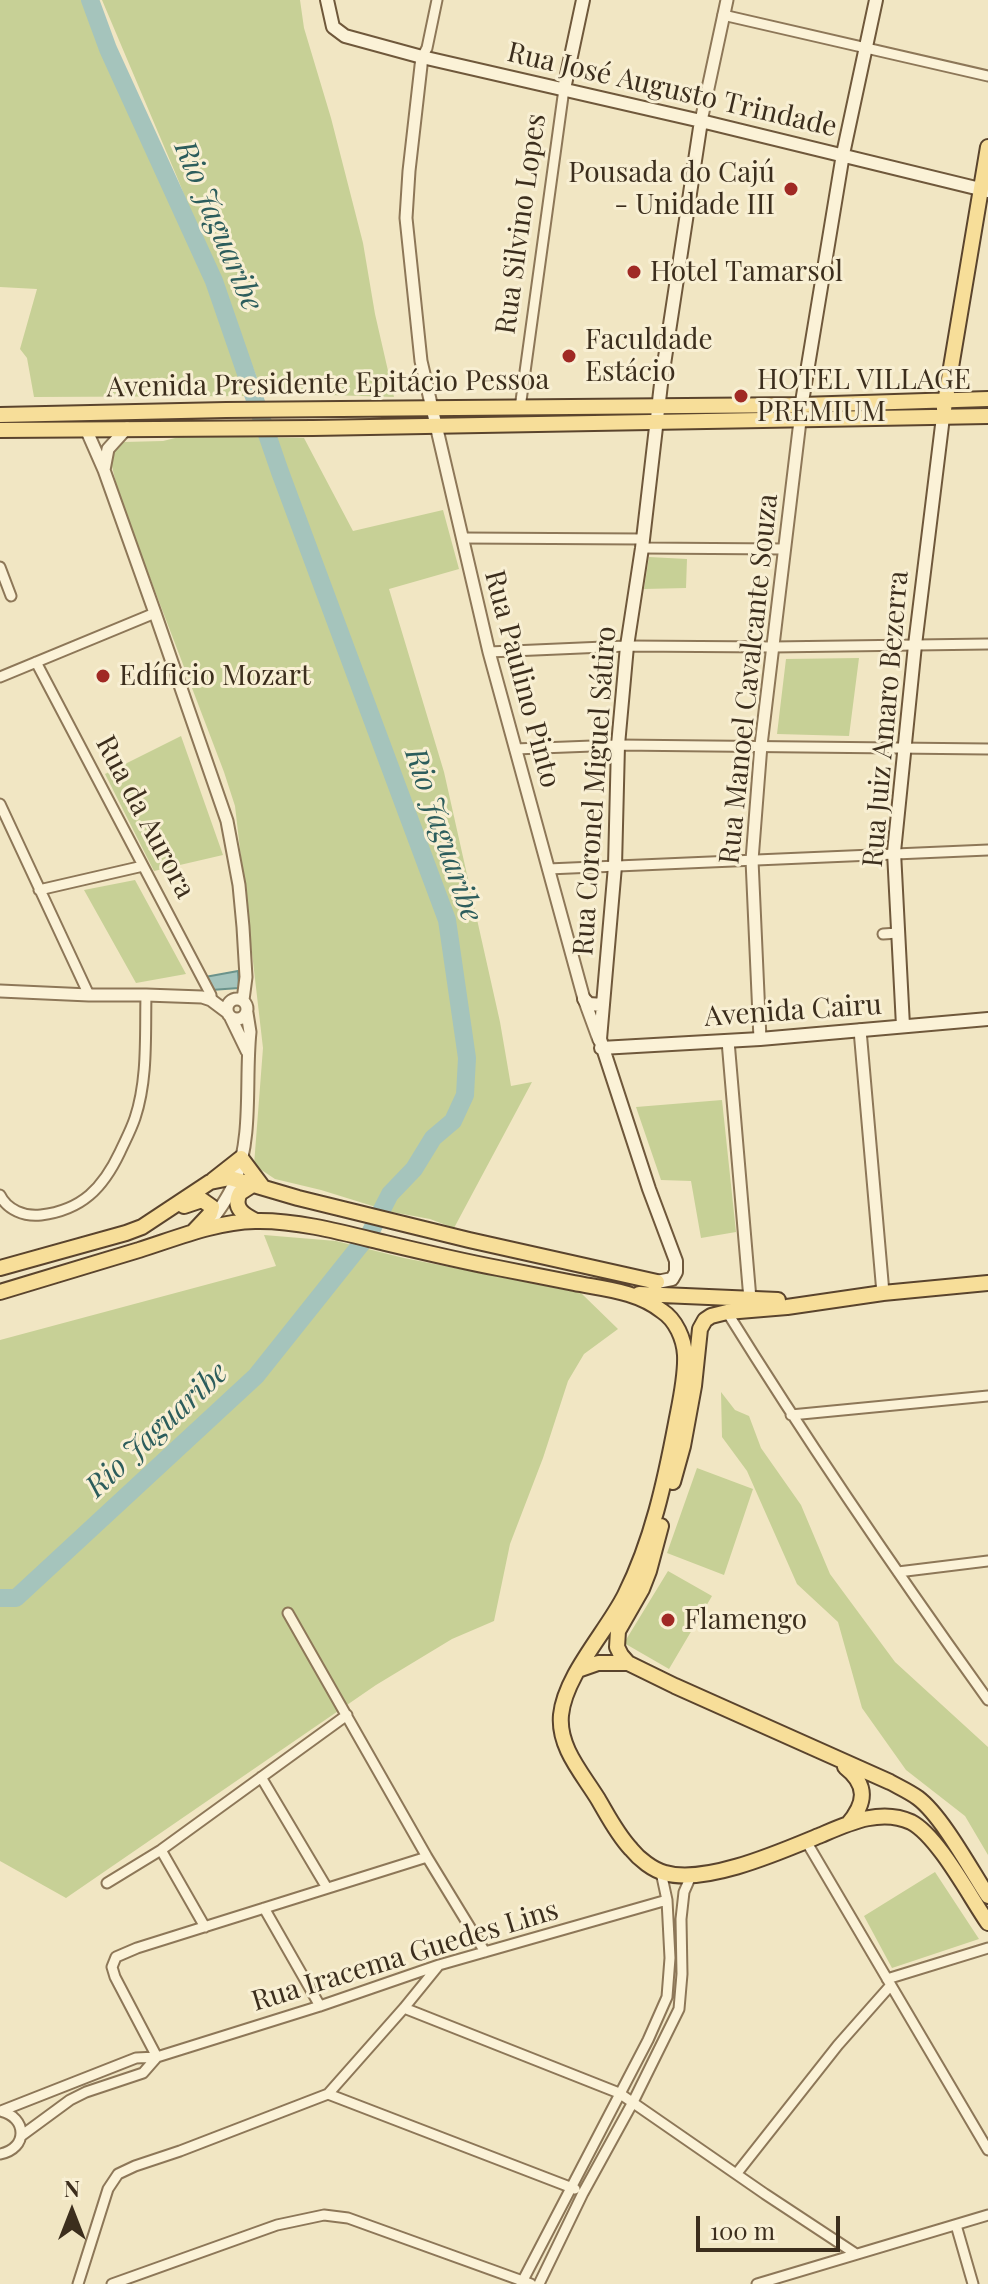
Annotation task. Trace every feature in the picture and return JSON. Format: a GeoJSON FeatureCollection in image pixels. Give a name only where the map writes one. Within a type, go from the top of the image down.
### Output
{"type":"FeatureCollection","features":[{"type":"Feature","properties":{"kind":"main road","name":"Rua José Augusto Trindade"},"geometry":{"type":"LineString","coordinates":[[327,0],[333,27],[345,36],[984,190]]}},
{"type":"Feature","properties":{"kind":"main road","name":"Rua Silvino Lopes"},"geometry":{"type":"LineString","coordinates":[[564,89],[583,0]]}},
{"type":"Feature","properties":{"kind":"main road"},"geometry":{"type":"LineString","coordinates":[[800,421],[843,154],[876,0]]}},
{"type":"Feature","properties":{"kind":"main road","name":"Rua Coronel Miguel Sátiro"},"geometry":{"type":"LineString","coordinates":[[601,1048],[615,866],[618,745],[627,646],[701,121]]}},
{"type":"Feature","properties":{"kind":"main road"},"geometry":{"type":"LineString","coordinates":[[943,417],[984,190],[988,147]]}},
{"type":"Feature","properties":{"kind":"main road","name":"Avenida Presidente Epitácio Pessoa"},"geometry":{"type":"LineString","coordinates":[[0,430],[435,425],[801,405],[988,399]]}},
{"type":"Feature","properties":{"kind":"main road","name":"Avenida Presidente Epitácio Pessoa"},"geometry":{"type":"LineString","coordinates":[[0,415],[520,408],[800,421],[988,416]]}},
{"type":"Feature","properties":{"kind":"main road","name":"Rua Juiz Amaro Bezerra"},"geometry":{"type":"LineString","coordinates":[[903,1026],[894,852],[943,417]]}},
{"type":"Feature","properties":{"kind":"main road"},"geometry":{"type":"LineString","coordinates":[[584,999],[589,1004],[603,1005]]}},
{"type":"Feature","properties":{"kind":"main road","name":"Avenida Cairu"},"geometry":{"type":"LineString","coordinates":[[601,1048],[760,1039],[988,1019]]}},
{"type":"Feature","properties":{"kind":"main road","name":"Rua Paulino Pinto"},"geometry":{"type":"LineString","coordinates":[[601,1048],[676,1261],[672,1279],[657,1282]]}},
{"type":"Feature","properties":{"kind":"main road"},"geometry":{"type":"LineString","coordinates":[[154,1220],[241,1158],[258,1185]]}},
{"type":"Feature","properties":{"kind":"main road"},"geometry":{"type":"LineString","coordinates":[[210,1182],[236,1179],[469,1240],[657,1282]]}},
{"type":"Feature","properties":{"kind":"main road"},"geometry":{"type":"LineString","coordinates":[[256,1221],[240,1211],[237,1203],[240,1193],[258,1185]]}},
{"type":"Feature","properties":{"kind":"main road"},"geometry":{"type":"LineString","coordinates":[[0,1268],[126,1233],[193,1201],[202,1200],[209,1204],[212,1211],[200,1230]]}},
{"type":"Feature","properties":{"kind":"main road"},"geometry":{"type":"LineString","coordinates":[[0,1292],[200,1230],[256,1221],[341,1232],[464,1262],[632,1294],[818,1301]]}},
{"type":"Feature","properties":{"kind":"main road"},"geometry":{"type":"LineString","coordinates":[[988,1283],[727,1312],[705,1320],[700,1329],[683,1446],[649,1571],[616,1640],[618,1652],[628,1663],[890,1782],[919,1799],[932,1812],[988,1896]]}},
{"type":"Feature","properties":{"kind":"main road"},"geometry":{"type":"LineString","coordinates":[[632,1294],[660,1308],[678,1331],[685,1354],[681,1397],[666,1474],[638,1568],[623,1600],[578,1670],[566,1695],[561,1712],[564,1743],[571,1757],[632,1851],[661,1872],[691,1876],[708,1874],[848,1824],[874,1816],[890,1816],[910,1822],[924,1832],[988,1923]]}},
{"type":"Feature","properties":{"kind":"main road"},"geometry":{"type":"LineString","coordinates":[[578,1670],[598,1663],[628,1663]]}},
{"type":"Feature","properties":{"kind":"main road"},"geometry":{"type":"LineString","coordinates":[[829,1756],[849,1770],[862,1789],[858,1812],[848,1824]]}},
{"type":"Feature","properties":{"kind":"street"},"geometry":{"type":"LineString","coordinates":[[422,57],[427,48],[437,0]]}},
{"type":"Feature","properties":{"kind":"street"},"geometry":{"type":"LineString","coordinates":[[701,121],[727,0]]}},
{"type":"Feature","properties":{"kind":"street"},"geometry":{"type":"LineString","coordinates":[[723,15],[988,76]]}},
{"type":"Feature","properties":{"kind":"street","name":"Rua Paulino Pinto"},"geometry":{"type":"LineString","coordinates":[[422,57],[406,218],[419,343],[431,409],[489,652],[584,999],[601,1048]]}},
{"type":"Feature","properties":{"kind":"street","name":"Rua Silvino Lopes"},"geometry":{"type":"LineString","coordinates":[[520,408],[564,89]]}},
{"type":"Feature","properties":{"kind":"street","name":"Rua Manoel Cavalcante Souza"},"geometry":{"type":"LineString","coordinates":[[760,1039],[752,860],[761,745],[800,421]]}},
{"type":"Feature","properties":{"kind":"street"},"geometry":{"type":"LineString","coordinates":[[104,470],[108,449],[127,428]]}},
{"type":"Feature","properties":{"kind":"street"},"geometry":{"type":"LineString","coordinates":[[86,429],[104,470],[227,821],[243,927],[246,977],[239,999]]}},
{"type":"Feature","properties":{"kind":"street"},"geometry":{"type":"LineString","coordinates":[[462,538],[783,549]]}},
{"type":"Feature","properties":{"kind":"street"},"geometry":{"type":"LineString","coordinates":[[0,567],[11,596]]}},
{"type":"Feature","properties":{"kind":"street"},"geometry":{"type":"LineString","coordinates":[[0,677],[155,613]]}},
{"type":"Feature","properties":{"kind":"street"},"geometry":{"type":"LineString","coordinates":[[489,652],[627,646],[988,644]]}},
{"type":"Feature","properties":{"kind":"street","name":"Rua da Aurora"},"geometry":{"type":"LineString","coordinates":[[36,662],[208,997]]}},
{"type":"Feature","properties":{"kind":"street"},"geometry":{"type":"LineString","coordinates":[[515,749],[761,745],[988,749]]}},
{"type":"Feature","properties":{"kind":"street"},"geometry":{"type":"LineString","coordinates":[[0,804],[89,995]]}},
{"type":"Feature","properties":{"kind":"street"},"geometry":{"type":"LineString","coordinates":[[548,869],[988,850]]}},
{"type":"Feature","properties":{"kind":"street"},"geometry":{"type":"LineString","coordinates":[[39,890],[143,866]]}},
{"type":"Feature","properties":{"kind":"street"},"geometry":{"type":"LineString","coordinates":[[883,934],[898,933]]}},
{"type":"Feature","properties":{"kind":"street"},"geometry":{"type":"LineString","coordinates":[[0,991],[208,997],[239,999],[247,1006],[250,1028],[241,1158],[226,1200],[200,1230]]}},
{"type":"Feature","properties":{"kind":"street"},"geometry":{"type":"LineString","coordinates":[[0,1195],[10,1208],[39,1215],[73,1207],[105,1181],[135,1119],[140,1098],[146,995]]}},
{"type":"Feature","properties":{"kind":"street"},"geometry":{"type":"LineString","coordinates":[[208,997],[229,1015],[247,1051]]}},
{"type":"Feature","properties":{"kind":"street"},"geometry":{"type":"LineString","coordinates":[[229,1015],[229,1002],[239,999]]}},
{"type":"Feature","properties":{"kind":"street"},"geometry":{"type":"LineString","coordinates":[[229,1015],[242,1018],[247,1013]]}},
{"type":"Feature","properties":{"kind":"street"},"geometry":{"type":"LineString","coordinates":[[860,1030],[883,1293]]}},
{"type":"Feature","properties":{"kind":"street"},"geometry":{"type":"LineString","coordinates":[[728,1041],[750,1299]]}},
{"type":"Feature","properties":{"kind":"street"},"geometry":{"type":"LineString","coordinates":[[727,1312],[791,1415],[988,1700]]}},
{"type":"Feature","properties":{"kind":"street"},"geometry":{"type":"LineString","coordinates":[[791,1415],[988,1396]]}},
{"type":"Feature","properties":{"kind":"street"},"geometry":{"type":"LineString","coordinates":[[898,1572],[988,1561]]}},
{"type":"Feature","properties":{"kind":"street"},"geometry":{"type":"LineString","coordinates":[[288,1613],[427,1857],[485,1952]]}},
{"type":"Feature","properties":{"kind":"street"},"geometry":{"type":"LineString","coordinates":[[107,1883],[161,1850],[347,1715]]}},
{"type":"Feature","properties":{"kind":"street"},"geometry":{"type":"LineString","coordinates":[[261,1777],[327,1888]]}},
{"type":"Feature","properties":{"kind":"street"},"geometry":{"type":"LineString","coordinates":[[806,1841],[988,2150]]}},
{"type":"Feature","properties":{"kind":"street"},"geometry":{"type":"LineString","coordinates":[[161,1850],[205,1927]]}},
{"type":"Feature","properties":{"kind":"street"},"geometry":{"type":"LineString","coordinates":[[157,2057],[112,1967],[116,1957],[427,1857]]}},
{"type":"Feature","properties":{"kind":"street"},"geometry":{"type":"LineString","coordinates":[[112,2284],[277,2225],[324,2215],[348,2218],[525,2283],[667,1997],[670,1958],[667,1900],[661,1872]]}},
{"type":"Feature","properties":{"kind":"street"},"geometry":{"type":"LineString","coordinates":[[539,2284],[679,2009],[681,1919],[684,1892],[691,1876]]}},
{"type":"Feature","properties":{"kind":"street","name":"Rua Iracema Guedes Lins"},"geometry":{"type":"LineString","coordinates":[[157,2057],[439,1965],[667,1900]]}},
{"type":"Feature","properties":{"kind":"street"},"geometry":{"type":"LineString","coordinates":[[264,1908],[320,2006]]}},
{"type":"Feature","properties":{"kind":"street"},"geometry":{"type":"LineString","coordinates":[[737,2173],[889,1982],[988,1948]]}},
{"type":"Feature","properties":{"kind":"street"},"geometry":{"type":"LineString","coordinates":[[78,2284],[108,2189],[118,2174],[328,2094],[439,1965]]}},
{"type":"Feature","properties":{"kind":"street"},"geometry":{"type":"LineString","coordinates":[[404,2008],[619,2093],[856,2254]]}},
{"type":"Feature","properties":{"kind":"street"},"geometry":{"type":"LineString","coordinates":[[0,2111],[136,2058],[157,2057]]}},
{"type":"Feature","properties":{"kind":"street"},"geometry":{"type":"LineString","coordinates":[[0,2155],[14,2148],[21,2136],[70,2100],[143,2073],[157,2057]]}},
{"type":"Feature","properties":{"kind":"street"},"geometry":{"type":"LineString","coordinates":[[328,2094],[583,2193]]}},
{"type":"Feature","properties":{"kind":"street"},"geometry":{"type":"LineString","coordinates":[[0,2111],[14,2116],[21,2136]]}},
{"type":"Feature","properties":{"kind":"street"},"geometry":{"type":"LineString","coordinates":[[757,2284],[790,2279],[856,2254],[988,2215]]}},
{"type":"Feature","properties":{"kind":"street"},"geometry":{"type":"LineString","coordinates":[[956,2225],[973,2284]]}},
{"type":"Feature","properties":{"kind":"green space"},"geometry":{"type":"Polygon","coordinates":[[[0,0],[90,0],[214,281],[254,396],[34,397],[27,358],[20,349],[37,289],[0,287],[0,0]]]}},
{"type":"Feature","properties":{"kind":"green space"},"geometry":{"type":"Polygon","coordinates":[[[102,0],[300,0],[304,28],[363,243],[394,397],[263,393],[102,0]]]}},
{"type":"Feature","properties":{"kind":"green space"},"geometry":{"type":"Polygon","coordinates":[[[183,436],[304,438],[353,531],[443,510],[459,569],[389,589],[444,772],[500,1022],[511,1086],[532,1082],[454,1228],[275,1179],[254,1165],[263,1048],[235,806],[139,549],[110,458],[115,447],[124,442],[163,441],[183,436]]]}},
{"type":"Feature","properties":{"kind":"green space"},"geometry":{"type":"Polygon","coordinates":[[[649,557],[687,559],[686,588],[644,589],[649,557]]]}},
{"type":"Feature","properties":{"kind":"green space"},"geometry":{"type":"Polygon","coordinates":[[[859,658],[849,736],[777,734],[786,659],[859,658]]]}},
{"type":"Feature","properties":{"kind":"green space"},"geometry":{"type":"Polygon","coordinates":[[[181,736],[223,855],[154,871],[105,774],[181,736]]]}},
{"type":"Feature","properties":{"kind":"green space"},"geometry":{"type":"Polygon","coordinates":[[[135,880],[186,974],[136,983],[84,890],[135,880]]]}},
{"type":"Feature","properties":{"kind":"green space"},"geometry":{"type":"Polygon","coordinates":[[[722,1100],[736,1232],[701,1238],[691,1181],[661,1180],[636,1107],[722,1100]]]}},
{"type":"Feature","properties":{"kind":"green space"},"geometry":{"type":"Polygon","coordinates":[[[264,1235],[336,1241],[404,1258],[581,1293],[618,1329],[584,1354],[568,1381],[510,1544],[494,1621],[452,1639],[376,1685],[66,1898],[0,1861],[0,1340],[276,1266],[264,1235]]]}},
{"type":"Feature","properties":{"kind":"green space"},"geometry":{"type":"Polygon","coordinates":[[[721,1392],[735,1410],[749,1416],[761,1448],[801,1505],[830,1574],[895,1662],[988,1747],[988,1855],[965,1816],[906,1770],[862,1708],[838,1622],[797,1584],[747,1471],[722,1437],[721,1392]]]}},
{"type":"Feature","properties":{"kind":"green space"},"geometry":{"type":"Polygon","coordinates":[[[697,1468],[753,1489],[724,1575],[667,1553],[697,1468]]]}},
{"type":"Feature","properties":{"kind":"green space","name":"Flamengo"},"geometry":{"type":"Polygon","coordinates":[[[668,1571],[712,1596],[669,1669],[624,1643],[668,1571]]]}},
{"type":"Feature","properties":{"kind":"green space"},"geometry":{"type":"Polygon","coordinates":[[[935,1872],[979,1939],[892,1968],[864,1916],[935,1872]]]}},
{"type":"Feature","properties":{"kind":"water"},"geometry":{"type":"Polygon","coordinates":[[[238,971],[239,988],[211,990],[205,977],[238,971]]]}},
{"type":"Feature","properties":{"kind":"waterway","name":"Rio Jaguaribe"},"geometry":{"type":"LineString","coordinates":[[0,1598],[16,1598],[256,1376],[370,1233],[390,1194],[414,1169],[433,1138],[453,1121],[465,1095],[467,1058],[447,920],[280,472],[214,281],[108,49],[90,0]]}},
{"type":"Feature","properties":{"kind":"place","name":"Pousada do Cajú - Unidade III"},"geometry":{"type":"Point","coordinates":[791,189]}},
{"type":"Feature","properties":{"kind":"place","name":"Hotel Tamarsol"},"geometry":{"type":"Point","coordinates":[634,272]}},
{"type":"Feature","properties":{"kind":"place","name":"Faculdade Estácio"},"geometry":{"type":"Point","coordinates":[569,356]}},
{"type":"Feature","properties":{"kind":"place","name":"HOTEL VILLAGE PREMIUM"},"geometry":{"type":"Point","coordinates":[741,396]}},
{"type":"Feature","properties":{"kind":"place","name":"Edíficio Mozart"},"geometry":{"type":"Point","coordinates":[103,676]}},
{"type":"Feature","properties":{"kind":"place","name":"Flamengo"},"geometry":{"type":"Point","coordinates":[668,1620]}}]}
